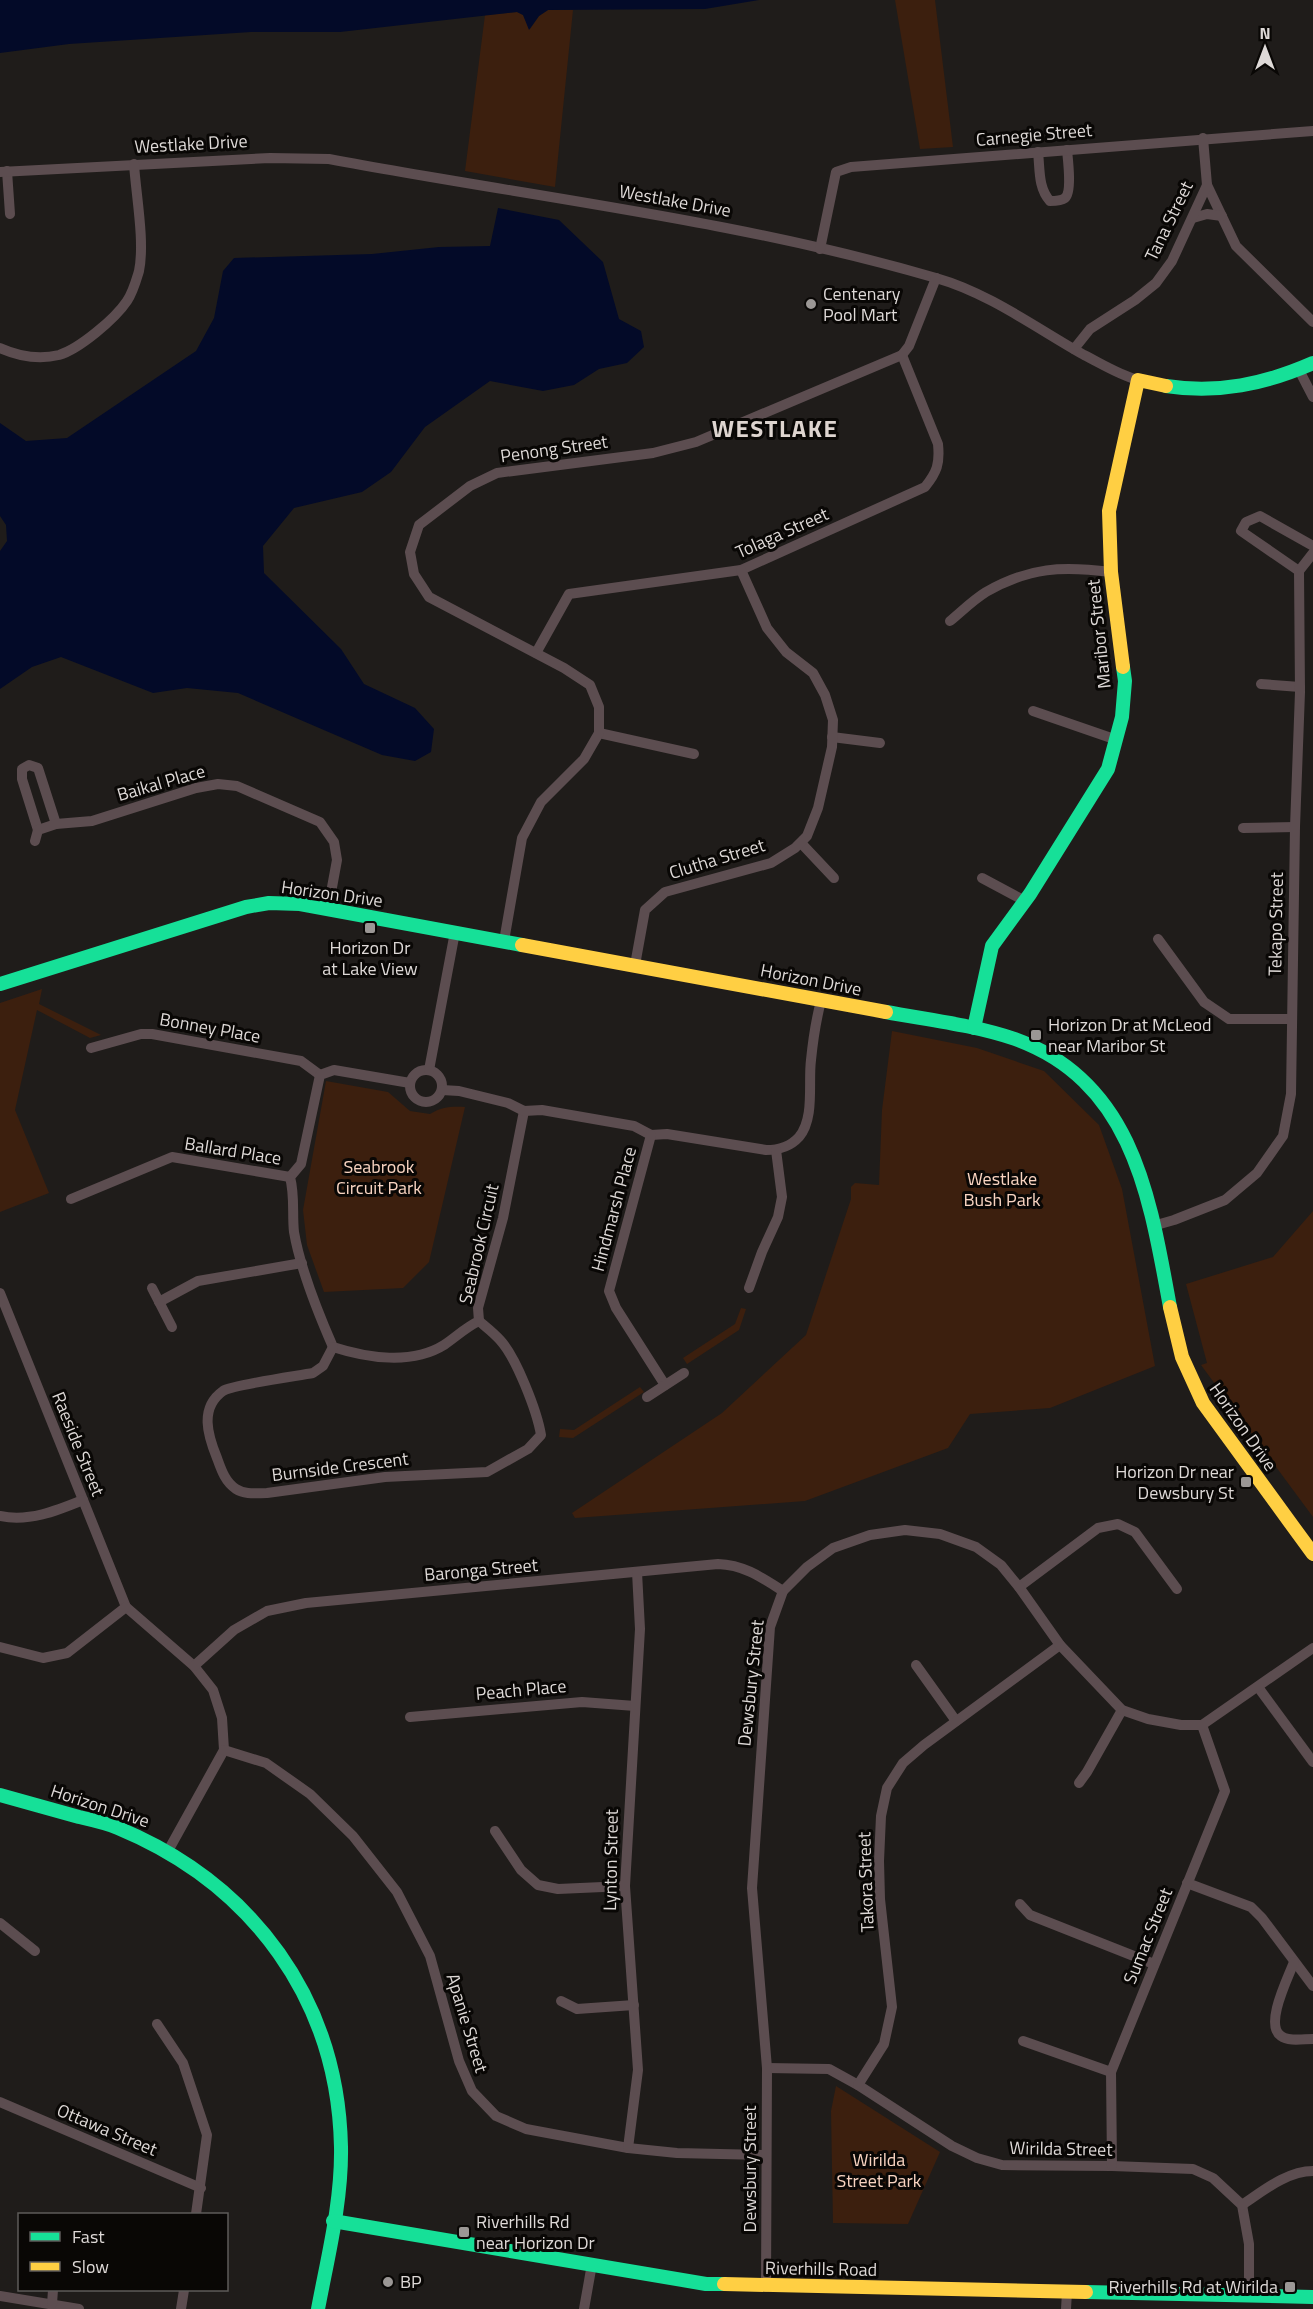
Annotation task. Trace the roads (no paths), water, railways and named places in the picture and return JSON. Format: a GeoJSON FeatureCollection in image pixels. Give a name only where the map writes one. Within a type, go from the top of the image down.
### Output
{"type":"FeatureCollection","features":[{"type":"Feature","properties":{"kind":"street","name":"Carnegie Street"},"geometry":{"type":"LineString","coordinates":[[820,249],[836,172],[851,167],[1313,131]]}},
{"type":"Feature","properties":{"kind":"street","name":"Tana Street"},"geometry":{"type":"LineString","coordinates":[[1074,349],[1089,329],[1135,300],[1156,283],[1172,261],[1207,185],[1203,138]]}},
{"type":"Feature","properties":{"kind":"street"},"geometry":{"type":"LineString","coordinates":[[1038,152],[1045,196],[1050,201],[1058,201],[1064,199],[1068,193],[1067,150]]}},
{"type":"Feature","properties":{"kind":"street","name":"Westlake Drive"},"geometry":{"type":"LineString","coordinates":[[4,172],[270,158],[329,159],[734,229],[936,278],[975,293],[1111,369],[1138,380],[1189,390],[1224,390],[1259,384],[1313,363]]}},
{"type":"Feature","properties":{"kind":"street"},"geometry":{"type":"LineString","coordinates":[[0,348],[29,357],[58,355],[90,336],[126,303],[132,293],[139,268],[134,164]]}},
{"type":"Feature","properties":{"kind":"street"},"geometry":{"type":"LineString","coordinates":[[4,172],[10,214]]}},
{"type":"Feature","properties":{"kind":"street"},"geometry":{"type":"LineString","coordinates":[[1207,185],[1236,246],[1313,322]]}},
{"type":"Feature","properties":{"kind":"street"},"geometry":{"type":"LineString","coordinates":[[1193,218],[1207,214],[1222,216]]}},
{"type":"Feature","properties":{"kind":"street"},"geometry":{"type":"LineString","coordinates":[[902,355],[909,346],[936,278]]}},
{"type":"Feature","properties":{"kind":"street","name":"Tolaga Street"},"geometry":{"type":"LineString","coordinates":[[536,653],[569,594],[741,570],[925,487],[937,473],[940,460],[938,444],[902,355]]}},
{"type":"Feature","properties":{"kind":"street","name":"Penong Street"},"geometry":{"type":"LineString","coordinates":[[599,733],[599,707],[590,685],[564,668],[429,597],[414,574],[410,552],[419,525],[470,486],[497,473],[653,453],[696,442],[902,355]]}},
{"type":"Feature","properties":{"kind":"street"},"geometry":{"type":"LineString","coordinates":[[1299,370],[1313,397]]}},
{"type":"Feature","properties":{"kind":"street","name":"Maribor Street"},"geometry":{"type":"LineString","coordinates":[[974,1028],[992,946],[1025,901],[1095,792],[1108,769],[1117,741],[1125,681],[1111,572],[1109,511],[1138,380]]}},
{"type":"Feature","properties":{"kind":"street"},"geometry":{"type":"LineString","coordinates":[[1313,546],[1260,516],[1246,522],[1241,531],[1299,571],[1313,553]]}},
{"type":"Feature","properties":{"kind":"street"},"geometry":{"type":"LineString","coordinates":[[950,621],[985,593],[1028,573],[1075,568],[1111,572]]}},
{"type":"Feature","properties":{"kind":"street","name":"Clutha Street"},"geometry":{"type":"LineString","coordinates":[[635,965],[645,910],[665,892],[771,863],[801,843],[807,836],[818,808],[832,737],[833,720],[825,695],[813,673],[786,652],[767,628],[741,570]]}},
{"type":"Feature","properties":{"kind":"street","name":"Tekapo Street"},"geometry":{"type":"LineString","coordinates":[[1153,1226],[1225,1200],[1257,1173],[1283,1136],[1291,1094],[1295,827],[1300,687],[1299,571]]}},
{"type":"Feature","properties":{"kind":"street"},"geometry":{"type":"LineString","coordinates":[[1261,684],[1300,687]]}},
{"type":"Feature","properties":{"kind":"street"},"geometry":{"type":"LineString","coordinates":[[1033,711],[1117,741]]}},
{"type":"Feature","properties":{"kind":"street"},"geometry":{"type":"LineString","coordinates":[[504,941],[522,838],[528,823],[541,802],[584,759],[599,733],[694,754]]}},
{"type":"Feature","properties":{"kind":"street"},"geometry":{"type":"LineString","coordinates":[[832,737],[880,743]]}},
{"type":"Feature","properties":{"kind":"street","name":"Baikal Place"},"geometry":{"type":"LineString","coordinates":[[56,824],[38,768],[29,765],[22,770],[22,779],[37,836],[56,824],[92,820],[196,788],[218,784],[237,786],[320,822],[334,842],[337,860],[328,909]]}},
{"type":"Feature","properties":{"kind":"street"},"geometry":{"type":"LineString","coordinates":[[1243,828],[1295,827]]}},
{"type":"Feature","properties":{"kind":"street"},"geometry":{"type":"LineString","coordinates":[[801,843],[834,878]]}},
{"type":"Feature","properties":{"kind":"street"},"geometry":{"type":"LineString","coordinates":[[982,878],[1025,901]]}},
{"type":"Feature","properties":{"kind":"street","name":"Horizon Drive"},"geometry":{"type":"LineString","coordinates":[[0,984],[246,907],[285,903],[455,932],[974,1028],[1006,1036],[1034,1047],[1078,1074],[1095,1091],[1120,1124],[1130,1142],[1153,1226],[1177,1343],[1195,1390],[1220,1430],[1313,1554]]}},
{"type":"Feature","properties":{"kind":"street"},"geometry":{"type":"LineString","coordinates":[[429,1070],[455,932]]}},
{"type":"Feature","properties":{"kind":"street"},"geometry":{"type":"LineString","coordinates":[[1158,939],[1204,1002],[1229,1019],[1291,1019]]}},
{"type":"Feature","properties":{"kind":"street"},"geometry":{"type":"LineString","coordinates":[[442,1089],[508,1103],[524,1111],[542,1110],[634,1126],[651,1135],[667,1134],[776,1150],[789,1145],[800,1136],[809,1113],[811,1058],[820,1001]]}},
{"type":"Feature","properties":{"kind":"street","name":"Bonney Place"},"geometry":{"type":"LineString","coordinates":[[91,1048],[141,1034],[152,1034],[301,1061],[320,1075]]}},
{"type":"Feature","properties":{"kind":"street"},"geometry":{"type":"LineString","coordinates":[[333,1347],[302,1263],[294,1232],[294,1193],[290,1177],[300,1164],[320,1075],[334,1070],[410,1083]]}},
{"type":"Feature","properties":{"kind":"street"},"geometry":{"type":"LineString","coordinates":[[429,1070],[440,1077],[442,1089],[435,1100],[423,1102],[413,1095],[410,1083],[415,1074],[429,1070]]}},
{"type":"Feature","properties":{"kind":"street","name":"Seabrook Circuit"},"geometry":{"type":"LineString","coordinates":[[333,1347],[381,1358],[415,1356],[443,1346],[479,1321],[478,1308],[503,1218],[524,1111]]}},
{"type":"Feature","properties":{"kind":"street","name":"Hindmarsh Place"},"geometry":{"type":"LineString","coordinates":[[651,1135],[609,1291],[616,1308],[665,1385]]}},
{"type":"Feature","properties":{"kind":"street"},"geometry":{"type":"LineString","coordinates":[[749,1288],[778,1217],[783,1197],[776,1150]]}},
{"type":"Feature","properties":{"kind":"street","name":"Ballard Place"},"geometry":{"type":"LineString","coordinates":[[71,1199],[172,1157],[290,1177]]}},
{"type":"Feature","properties":{"kind":"street"},"geometry":{"type":"LineString","coordinates":[[159,1302],[198,1281],[302,1263]]}},
{"type":"Feature","properties":{"kind":"street"},"geometry":{"type":"LineString","coordinates":[[152,1288],[172,1327]]}},
{"type":"Feature","properties":{"kind":"street","name":"Raeside Street"},"geometry":{"type":"LineString","coordinates":[[0,1293],[126,1606],[194,1666],[213,1690],[222,1718],[224,1750]]}},
{"type":"Feature","properties":{"kind":"street","name":"Burnside Crescent"},"geometry":{"type":"LineString","coordinates":[[333,1347],[323,1365],[313,1373],[225,1389],[213,1399],[207,1418],[208,1434],[225,1478],[236,1490],[251,1494],[267,1493],[385,1477],[487,1472],[528,1449],[541,1435],[538,1418],[508,1350],[479,1321]]}},
{"type":"Feature","properties":{"kind":"street"},"geometry":{"type":"LineString","coordinates":[[647,1397],[684,1373]]}},
{"type":"Feature","properties":{"kind":"street"},"geometry":{"type":"LineString","coordinates":[[0,1516],[14,1519],[49,1513],[83,1500]]}},
{"type":"Feature","properties":{"kind":"street"},"geometry":{"type":"LineString","coordinates":[[1019,1587],[1098,1528],[1118,1524],[1135,1533],[1178,1589]]}},
{"type":"Feature","properties":{"kind":"street","name":"Dewsbury Street"},"geometry":{"type":"LineString","coordinates":[[766,2287],[767,2068],[752,1888],[770,1627],[783,1591],[807,1567],[833,1548],[870,1535],[905,1530],[940,1534],[976,1547],[1001,1565],[1060,1645],[1122,1710],[1148,1719],[1181,1725],[1202,1725]]}},
{"type":"Feature","properties":{"kind":"street","name":"Baronga Street"},"geometry":{"type":"LineString","coordinates":[[194,1666],[234,1630],[267,1611],[306,1603],[733,1565],[753,1571],[783,1591]]}},
{"type":"Feature","properties":{"kind":"street","name":"Lynton Street"},"geometry":{"type":"LineString","coordinates":[[628,2148],[638,2070],[625,1886],[640,1629],[637,1572]]}},
{"type":"Feature","properties":{"kind":"street"},"geometry":{"type":"LineString","coordinates":[[0,1647],[43,1658],[67,1653],[126,1606]]}},
{"type":"Feature","properties":{"kind":"street","name":"Takora Street"},"geometry":{"type":"LineString","coordinates":[[858,2085],[884,2044],[892,2007],[880,1899],[879,1861],[881,1816],[887,1788],[903,1763],[1060,1645]]}},
{"type":"Feature","properties":{"kind":"street"},"geometry":{"type":"LineString","coordinates":[[1202,1725],[1313,1648]]}},
{"type":"Feature","properties":{"kind":"street"},"geometry":{"type":"LineString","coordinates":[[916,1665],[957,1721]]}},
{"type":"Feature","properties":{"kind":"street"},"geometry":{"type":"LineString","coordinates":[[1258,1687],[1313,1762]]}},
{"type":"Feature","properties":{"kind":"street","name":"Peach Place"},"geometry":{"type":"LineString","coordinates":[[410,1717],[582,1702],[635,1706]]}},
{"type":"Feature","properties":{"kind":"street"},"geometry":{"type":"LineString","coordinates":[[1078,1783],[1087,1772],[1122,1710]]}},
{"type":"Feature","properties":{"kind":"street","name":"Sumac Street"},"geometry":{"type":"LineString","coordinates":[[1112,2166],[1111,2072],[1225,1791],[1202,1725]]}},
{"type":"Feature","properties":{"kind":"street"},"geometry":{"type":"LineString","coordinates":[[168,1851],[224,1750]]}},
{"type":"Feature","properties":{"kind":"street","name":"Apanie Street"},"geometry":{"type":"LineString","coordinates":[[224,1750],[266,1763],[310,1794],[353,1836],[397,1892],[430,1956],[459,2061],[472,2091],[496,2116],[526,2129],[628,2148],[677,2153],[766,2154]]}},
{"type":"Feature","properties":{"kind":"street","name":"Horizon Drive"},"geometry":{"type":"LineString","coordinates":[[0,1795],[116,1827],[168,1851],[214,1881],[249,1912],[292,1970],[324,2036],[334,2076],[339,2111],[340,2178],[318,2309]]}},
{"type":"Feature","properties":{"kind":"street"},"geometry":{"type":"LineString","coordinates":[[495,1831],[520,1870],[538,1885],[558,1888],[625,1886]]}},
{"type":"Feature","properties":{"kind":"street"},"geometry":{"type":"LineString","coordinates":[[1186,1883],[1251,1907],[1262,1918],[1313,1986]]}},
{"type":"Feature","properties":{"kind":"street"},"geometry":{"type":"LineString","coordinates":[[1020,1904],[1030,1914],[1154,1964]]}},
{"type":"Feature","properties":{"kind":"street"},"geometry":{"type":"LineString","coordinates":[[0,1923],[35,1950]]}},
{"type":"Feature","properties":{"kind":"street"},"geometry":{"type":"LineString","coordinates":[[1294,1962],[1274,2018],[1274,2029],[1281,2037],[1313,2039]]}},
{"type":"Feature","properties":{"kind":"street"},"geometry":{"type":"LineString","coordinates":[[561,2001],[577,2009],[634,2005]]}},
{"type":"Feature","properties":{"kind":"street"},"geometry":{"type":"LineString","coordinates":[[157,2024],[183,2063],[207,2135],[196,2213]]}},
{"type":"Feature","properties":{"kind":"street"},"geometry":{"type":"LineString","coordinates":[[1023,2041],[1111,2072]]}},
{"type":"Feature","properties":{"kind":"street","name":"Wirilda Street"},"geometry":{"type":"LineString","coordinates":[[767,2068],[829,2069],[858,2085],[952,2146],[976,2158],[1002,2165],[1193,2169],[1213,2178],[1242,2205]]}},
{"type":"Feature","properties":{"kind":"street","name":"Ottawa Street"},"geometry":{"type":"LineString","coordinates":[[0,2102],[201,2188]]}},
{"type":"Feature","properties":{"kind":"street"},"geometry":{"type":"LineString","coordinates":[[1249,2295],[1249,2244],[1242,2205],[1282,2179],[1300,2171],[1313,2171]]}},
{"type":"Feature","properties":{"kind":"street","name":"Riverhills Road"},"geometry":{"type":"LineString","coordinates":[[333,2221],[706,2284],[1313,2297]]}},
{"type":"Feature","properties":{"kind":"street"},"geometry":{"type":"LineString","coordinates":[[584,2309],[592,2264]]}},
{"type":"Feature","properties":{"kind":"street"},"geometry":{"type":"LineString","coordinates":[[52,2304],[53,2291]]}},
{"type":"Feature","properties":{"kind":"street"},"geometry":{"type":"LineString","coordinates":[[181,2309],[184,2291]]}},
{"type":"Feature","properties":{"kind":"street"},"geometry":{"type":"LineString","coordinates":[[1066,2292],[1066,2309]]}},
{"type":"Feature","properties":{"kind":"street"},"geometry":{"type":"LineString","coordinates":[[0,2295],[79,2309]]}},
{"type":"Feature","properties":{"kind":"water"},"geometry":{"type":"Polygon","coordinates":[[[0,0],[759,0],[705,9],[548,10],[539,16],[529,30],[523,15],[517,12],[340,32],[251,32],[69,44],[0,53],[0,0]]]}},
{"type":"Feature","properties":{"kind":"water"},"geometry":{"type":"Polygon","coordinates":[[[498,208],[559,220],[603,262],[619,319],[641,331],[644,347],[627,363],[599,369],[574,385],[543,391],[490,381],[425,427],[391,472],[362,492],[294,508],[263,546],[264,573],[341,649],[364,684],[415,708],[434,729],[431,752],[415,761],[382,755],[238,693],[187,688],[153,693],[61,657],[32,667],[0,689],[0,551],[7,541],[6,525],[0,516],[0,423],[26,441],[67,438],[196,351],[214,318],[223,271],[234,258],[372,254],[439,247],[490,246],[498,208]]]}},
{"type":"Feature","properties":{"kind":"place","name":"Centenary Pool Mart"},"geometry":{"type":"Point","coordinates":[811,304]}},
{"type":"Feature","properties":{"kind":"place","name":"Horizon Dr at Lake View"},"geometry":{"type":"Point","coordinates":[370,928]}},
{"type":"Feature","properties":{"kind":"place","name":"Horizon Dr at McLeod near Maribor St"},"geometry":{"type":"Point","coordinates":[1036,1035]}},
{"type":"Feature","properties":{"kind":"place","name":"Horizon Dr near Dewsbury St"},"geometry":{"type":"Point","coordinates":[1246,1482]}},
{"type":"Feature","properties":{"kind":"place","name":"Riverhills Rd near Horizon Dr"},"geometry":{"type":"Point","coordinates":[464,2232]}},
{"type":"Feature","properties":{"kind":"place","name":"BP"},"geometry":{"type":"Point","coordinates":[388,2282]}},
{"type":"Feature","properties":{"kind":"place","name":"Riverhills Rd at Wirilda"},"geometry":{"type":"Point","coordinates":[1290,2287]}},
{"type":"Feature","properties":{"kind":"district","name":"WESTLAKE"},"geometry":{"type":"Point","coordinates":[775,429]}},
{"type":"Feature","properties":{"kind":"park label","name":"Seabrook Circuit Park"},"geometry":{"type":"Point","coordinates":[379,1177]}},
{"type":"Feature","properties":{"kind":"park label","name":"Westlake Bush Park"},"geometry":{"type":"Point","coordinates":[1002,1189]}},
{"type":"Feature","properties":{"kind":"park label","name":"Wirilda Street Park"},"geometry":{"type":"Point","coordinates":[879,2170]}}]}
